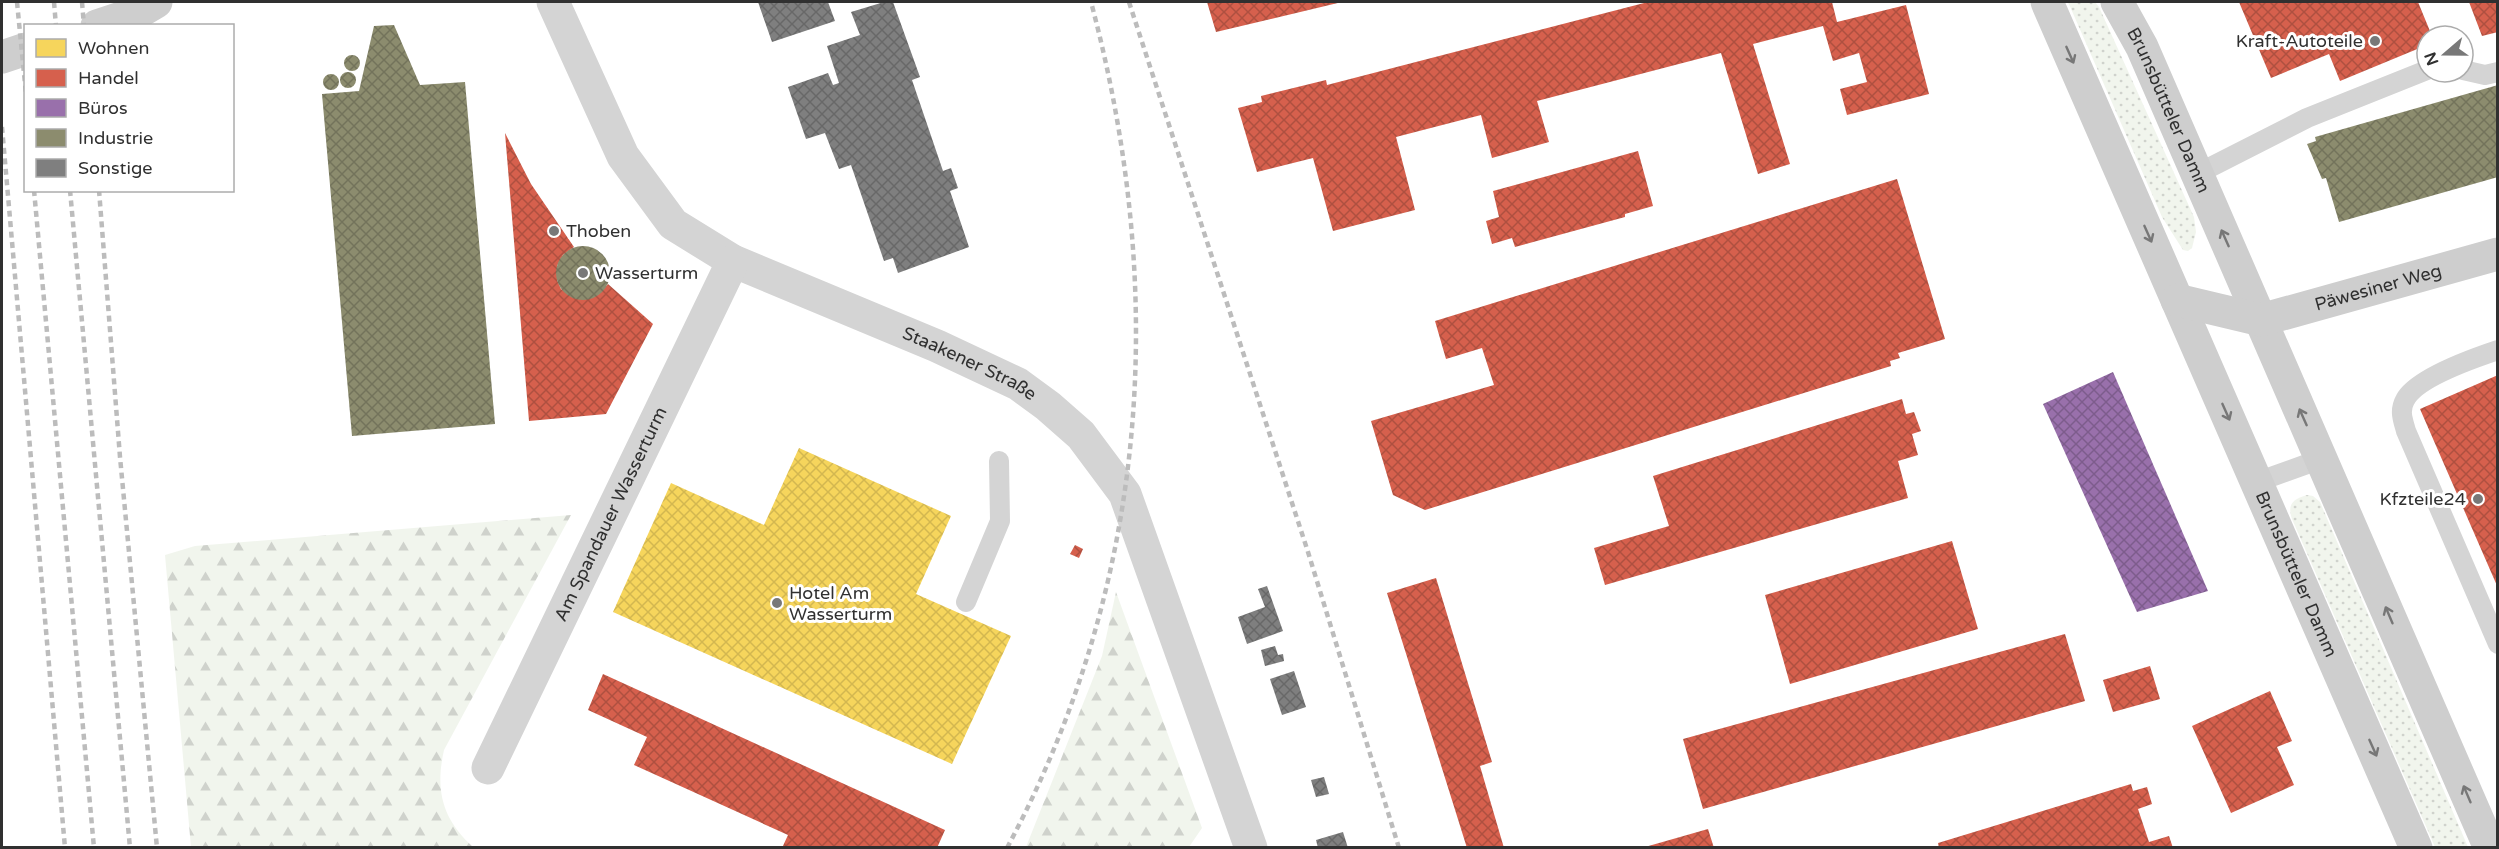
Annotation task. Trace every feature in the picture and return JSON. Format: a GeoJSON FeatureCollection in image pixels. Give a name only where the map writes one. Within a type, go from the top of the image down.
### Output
{"type":"FeatureCollection","features":[{"type":"Feature","properties":{"kind":"main road"},"geometry":{"type":"LineString","coordinates":[[104,24],[139,12],[156,2]]}},
{"type":"Feature","properties":{"kind":"main road","name":"Brunsbütteler Damm"},"geometry":{"type":"LineString","coordinates":[[2047,2],[2416,848]]}},
{"type":"Feature","properties":{"kind":"main road","name":"Brunsbütteler Damm"},"geometry":{"type":"LineString","coordinates":[[2117,2],[2142,47],[2490,848]]}},
{"type":"Feature","properties":{"kind":"main road"},"geometry":{"type":"LineString","coordinates":[[2,57],[24,50]]}},
{"type":"Feature","properties":{"kind":"main road","name":"Päwesiner Weg"},"geometry":{"type":"LineString","coordinates":[[2261,320],[2498,254]]}},
{"type":"Feature","properties":{"kind":"main road"},"geometry":{"type":"LineString","coordinates":[[2177,300],[2261,320]]}},
{"type":"Feature","properties":{"kind":"street","name":"Staakener Straße"},"geometry":{"type":"LineString","coordinates":[[553,2],[623,156],[673,224],[733,261],[937,346],[1018,384],[1081,435],[1125,494],[1251,848]]}},
{"type":"Feature","properties":{"kind":"street","name":"Am Spandauer Wasserturm"},"geometry":{"type":"LineString","coordinates":[[488,768],[733,261]]}},
{"type":"Feature","properties":{"kind":"lane"},"geometry":{"type":"LineString","coordinates":[[2475,73],[2484,75],[2498,72]]}},
{"type":"Feature","properties":{"kind":"lane"},"geometry":{"type":"LineString","coordinates":[[2197,174],[2307,118],[2415,75]]}},
{"type":"Feature","properties":{"kind":"lane"},"geometry":{"type":"LineString","coordinates":[[2498,350],[2441,373],[2419,386],[2405,399],[2401,413],[2406,431],[2498,644]]}},
{"type":"Feature","properties":{"kind":"lane"},"geometry":{"type":"LineString","coordinates":[[2257,482],[2321,459]]}},
{"type":"Feature","properties":{"kind":"lane"},"geometry":{"type":"LineString","coordinates":[[966,602],[1000,521],[999,461]]}},
{"type":"Feature","properties":{"kind":"green space"},"geometry":{"type":"Polygon","coordinates":[[[2068,2],[2095,2],[2099,7],[2194,217],[2196,232],[2192,248],[2188,251],[2183,250],[2162,217],[2068,2]]]}},
{"type":"Feature","properties":{"kind":"green space"},"geometry":{"type":"Polygon","coordinates":[[[2307,495],[2313,496],[2320,502],[2468,847],[2435,847],[2292,519],[2290,509],[2292,503],[2307,495]]]}},
{"type":"Feature","properties":{"kind":"green space"},"geometry":{"type":"Polygon","coordinates":[[[571,515],[444,750],[440,778],[444,803],[454,826],[473,847],[191,847],[165,555],[195,546],[571,515]]]}},
{"type":"Feature","properties":{"kind":"green space"},"geometry":{"type":"Polygon","coordinates":[[[1116,592],[1202,828],[1189,847],[1026,847],[1102,656],[1116,592]]]}},
{"type":"Feature","properties":{"kind":"building: Wohnen","name":"Hotel Am Wasserturm"},"geometry":{"type":"Polygon","coordinates":[[[799,448],[951,516],[916,594],[1011,636],[952,764],[613,612],[671,483],[764,525],[799,448]]]}},
{"type":"Feature","properties":{"kind":"building: Handel"},"geometry":{"type":"Polygon","coordinates":[[[1207,2],[1342,2],[1216,32],[1207,2]]]}},
{"type":"Feature","properties":{"kind":"building: Handel"},"geometry":{"type":"Polygon","coordinates":[[[1648,2],[1832,2],[1837,22],[1906,5],[1929,94],[1847,115],[1840,89],[1867,82],[1859,53],[1833,61],[1823,26],[1753,44],[1790,164],[1758,174],[1721,53],[1537,101],[1549,142],[1492,158],[1481,115],[1396,137],[1415,210],[1333,231],[1313,158],[1257,172],[1238,108],[1262,102],[1261,96],[1326,80],[1327,85],[1648,2]]]}},
{"type":"Feature","properties":{"kind":"building: Handel"},"geometry":{"type":"Polygon","coordinates":[[[2239,2],[2418,2],[2427,24],[2415,24],[2415,50],[2340,81],[2329,54],[2271,78],[2239,2]]]}},
{"type":"Feature","properties":{"kind":"building: Handel"},"geometry":{"type":"Polygon","coordinates":[[[2469,2],[2498,2],[2498,32],[2482,36],[2469,2]]]}},
{"type":"Feature","properties":{"kind":"building: Handel"},"geometry":{"type":"Polygon","coordinates":[[[505,133],[531,184],[574,247],[563,255],[557,266],[557,280],[561,289],[574,298],[585,299],[599,294],[608,284],[653,324],[606,414],[529,421],[505,133]]]}},
{"type":"Feature","properties":{"kind":"building: Handel"},"geometry":{"type":"Polygon","coordinates":[[[1638,151],[1653,206],[1625,214],[1625,217],[1515,247],[1512,238],[1492,244],[1486,221],[1499,217],[1493,191],[1638,151]]]}},
{"type":"Feature","properties":{"kind":"building: Handel"},"geometry":{"type":"Polygon","coordinates":[[[1897,179],[1945,339],[1898,353],[1900,358],[1890,361],[1891,366],[1425,510],[1393,495],[1371,421],[1494,385],[1482,348],[1446,359],[1435,321],[1897,179]]]}},
{"type":"Feature","properties":{"kind":"building: Handel","name":"Kfzteile24"},"geometry":{"type":"Polygon","coordinates":[[[2498,375],[2498,588],[2420,409],[2498,375]]]}},
{"type":"Feature","properties":{"kind":"building: Handel"},"geometry":{"type":"Polygon","coordinates":[[[1902,399],[1906,414],[1914,412],[1921,431],[1912,434],[1918,455],[1898,461],[1908,498],[1605,585],[1594,548],[1669,526],[1653,476],[1902,399]]]}},
{"type":"Feature","properties":{"kind":"building: Handel"},"geometry":{"type":"Polygon","coordinates":[[[1952,541],[1978,629],[1790,684],[1765,595],[1952,541]]]}},
{"type":"Feature","properties":{"kind":"building: Handel"},"geometry":{"type":"Polygon","coordinates":[[[1075,545],[1083,549],[1079,558],[1070,554],[1075,545]]]}},
{"type":"Feature","properties":{"kind":"building: Handel"},"geometry":{"type":"Polygon","coordinates":[[[1436,578],[1492,762],[1480,766],[1504,848],[1467,848],[1387,593],[1436,578]]]}},
{"type":"Feature","properties":{"kind":"building: Handel"},"geometry":{"type":"Polygon","coordinates":[[[2065,634],[2085,701],[1703,809],[1683,739],[2065,634]]]}},
{"type":"Feature","properties":{"kind":"building: Handel"},"geometry":{"type":"Polygon","coordinates":[[[2150,666],[2160,699],[2113,712],[2103,680],[2150,666]]]}},
{"type":"Feature","properties":{"kind":"building: Handel"},"geometry":{"type":"Polygon","coordinates":[[[603,674],[945,830],[937,848],[782,848],[788,835],[634,765],[647,737],[588,710],[603,674]]]}},
{"type":"Feature","properties":{"kind":"building: Handel"},"geometry":{"type":"Polygon","coordinates":[[[2270,691],[2292,741],[2277,747],[2294,785],[2231,813],[2192,726],[2270,691]]]}},
{"type":"Feature","properties":{"kind":"building: Handel"},"geometry":{"type":"Polygon","coordinates":[[[2131,784],[2133,791],[2147,787],[2152,804],[2138,809],[2149,842],[2169,836],[2173,848],[1939,848],[1938,843],[2131,784]]]}},
{"type":"Feature","properties":{"kind":"building: Handel"},"geometry":{"type":"Polygon","coordinates":[[[1708,829],[1714,848],[1645,848],[1645,847],[1708,829]]]}},
{"type":"Feature","properties":{"kind":"building: Büros"},"geometry":{"type":"Polygon","coordinates":[[[2113,372],[2208,591],[2137,612],[2043,404],[2113,372]]]}},
{"type":"Feature","properties":{"kind":"building: Industrie"},"geometry":{"type":"Polygon","coordinates":[[[394,25],[420,85],[465,82],[495,424],[352,436],[322,94],[359,91],[374,26],[394,25]]]}},
{"type":"Feature","properties":{"kind":"building: Industrie"},"geometry":{"type":"Polygon","coordinates":[[[352,55],[358,57],[360,63],[358,69],[352,71],[346,69],[344,63],[346,57],[352,55]]]}},
{"type":"Feature","properties":{"kind":"building: Industrie"},"geometry":{"type":"Polygon","coordinates":[[[348,72],[354,74],[356,80],[354,86],[348,88],[342,86],[340,80],[342,74],[348,72]]]}},
{"type":"Feature","properties":{"kind":"building: Industrie"},"geometry":{"type":"Polygon","coordinates":[[[331,74],[337,76],[339,82],[337,88],[331,90],[325,88],[323,82],[325,76],[331,74]]]}},
{"type":"Feature","properties":{"kind":"building: Industrie"},"geometry":{"type":"Polygon","coordinates":[[[2498,85],[2498,177],[2339,222],[2326,178],[2322,179],[2307,144],[2316,141],[2315,137],[2498,85]]]}},
{"type":"Feature","properties":{"kind":"building: Industrie","name":"Wasserturm"},"geometry":{"type":"Polygon","coordinates":[[[583,246],[593,248],[602,254],[608,263],[610,273],[608,283],[602,292],[593,298],[583,300],[573,298],[564,292],[558,283],[556,273],[558,263],[564,254],[573,248],[583,246]]]}},
{"type":"Feature","properties":{"kind":"building: Sonstige"},"geometry":{"type":"Polygon","coordinates":[[[758,2],[828,2],[835,21],[772,42],[758,2]]]}},
{"type":"Feature","properties":{"kind":"building: Sonstige"},"geometry":{"type":"Polygon","coordinates":[[[884,2],[893,2],[920,77],[912,80],[943,171],[951,168],[958,188],[950,191],[969,247],[898,273],[893,258],[884,261],[851,165],[839,169],[825,133],[806,139],[788,87],[828,73],[833,85],[839,83],[827,46],[860,35],[851,12],[884,2]]]}},
{"type":"Feature","properties":{"kind":"building: Sonstige"},"geometry":{"type":"Polygon","coordinates":[[[1267,586],[1283,631],[1247,644],[1238,617],[1265,607],[1258,589],[1267,586]]]}},
{"type":"Feature","properties":{"kind":"building: Sonstige"},"geometry":{"type":"Polygon","coordinates":[[[1275,646],[1278,655],[1283,654],[1284,661],[1265,666],[1261,650],[1275,646]]]}},
{"type":"Feature","properties":{"kind":"building: Sonstige"},"geometry":{"type":"Polygon","coordinates":[[[1294,671],[1306,707],[1282,715],[1270,679],[1294,671]]]}},
{"type":"Feature","properties":{"kind":"building: Sonstige"},"geometry":{"type":"Polygon","coordinates":[[[1324,777],[1329,794],[1316,797],[1311,780],[1324,777]]]}},
{"type":"Feature","properties":{"kind":"building: Sonstige"},"geometry":{"type":"Polygon","coordinates":[[[1343,832],[1348,848],[1318,848],[1316,840],[1343,832]]]}},
{"type":"Feature","properties":{"kind":"railway"},"geometry":{"type":"LineString","coordinates":[[17,2],[24,74]]}},
{"type":"Feature","properties":{"kind":"railway"},"geometry":{"type":"LineString","coordinates":[[54,2],[56,24]]}},
{"type":"Feature","properties":{"kind":"railway"},"geometry":{"type":"LineString","coordinates":[[82,2],[84,24]]}},
{"type":"Feature","properties":{"kind":"railway"},"geometry":{"type":"LineString","coordinates":[[1007,848],[1055,747],[1091,644],[1117,539],[1132,433],[1136,326],[1130,219],[1115,110],[1091,2]]}},
{"type":"Feature","properties":{"kind":"railway"},"geometry":{"type":"LineString","coordinates":[[1129,2],[1308,552],[1399,848]]}},
{"type":"Feature","properties":{"kind":"railway"},"geometry":{"type":"LineString","coordinates":[[2,127],[65,848]]}},
{"type":"Feature","properties":{"kind":"railway"},"geometry":{"type":"LineString","coordinates":[[34,192],[94,848]]}},
{"type":"Feature","properties":{"kind":"railway"},"geometry":{"type":"LineString","coordinates":[[70,192],[130,848]]}},
{"type":"Feature","properties":{"kind":"railway"},"geometry":{"type":"LineString","coordinates":[[99,192],[120,457],[157,848]]}},
{"type":"Feature","properties":{"kind":"place","name":"Kraft-Autoteile"},"geometry":{"type":"Point","coordinates":[2375,41]}},
{"type":"Feature","properties":{"kind":"place","name":"Thoben"},"geometry":{"type":"Point","coordinates":[554,231]}},
{"type":"Feature","properties":{"kind":"place","name":"Wasserturm"},"geometry":{"type":"Point","coordinates":[583,273]}},
{"type":"Feature","properties":{"kind":"place","name":"Kfzteile24"},"geometry":{"type":"Point","coordinates":[2478,499]}},
{"type":"Feature","properties":{"kind":"place","name":"Hotel Am Wasserturm"},"geometry":{"type":"Point","coordinates":[777,603]}}]}
